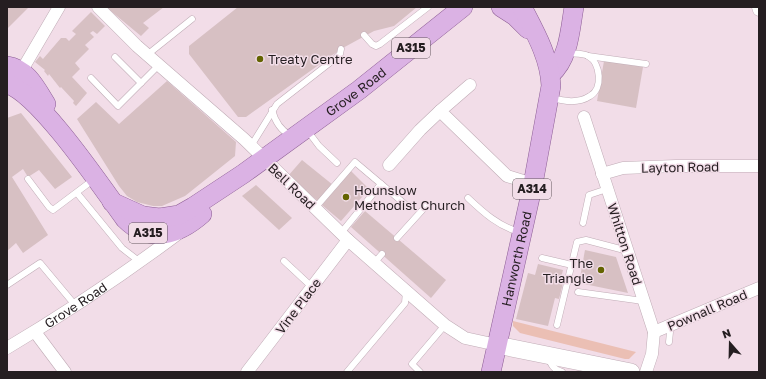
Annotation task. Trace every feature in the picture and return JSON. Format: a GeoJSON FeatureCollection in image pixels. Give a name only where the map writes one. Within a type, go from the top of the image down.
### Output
{"type":"FeatureCollection","features":[{"type":"Feature","properties":{"kind":"main road","name":"Grove Road"},"geometry":{"type":"LineString","coordinates":[[258,152],[300,133],[359,90],[464,7]]}},
{"type":"Feature","properties":{"kind":"main road"},"geometry":{"type":"LineString","coordinates":[[501,7],[515,16],[539,40]]}},
{"type":"Feature","properties":{"kind":"main road"},"geometry":{"type":"LineString","coordinates":[[550,74],[558,68],[565,53],[574,7]]}},
{"type":"Feature","properties":{"kind":"main road","name":"Hanworth Road"},"geometry":{"type":"LineString","coordinates":[[491,372],[533,184],[550,97],[550,74],[531,10]]}},
{"type":"Feature","properties":{"kind":"main road","name":"A315"},"geometry":{"type":"LineString","coordinates":[[16,66],[14,67],[26,75],[41,96],[64,136],[125,220],[134,229],[152,235],[171,233],[195,221],[222,198],[243,174],[258,152]]}},
{"type":"Feature","properties":{"kind":"main road","name":"A315"},"geometry":{"type":"LineString","coordinates":[[7,84],[22,91],[64,136]]}},
{"type":"Feature","properties":{"kind":"main road","name":"A315"},"geometry":{"type":"LineString","coordinates":[[112,202],[143,216],[160,218],[179,215],[243,174]]}},
{"type":"Feature","properties":{"kind":"main road"},"geometry":{"type":"LineString","coordinates":[[497,345],[631,372]]}},
{"type":"Feature","properties":{"kind":"street"},"geometry":{"type":"LineString","coordinates":[[16,66],[59,7]]}},
{"type":"Feature","properties":{"kind":"street","name":"Bell Road"},"geometry":{"type":"LineString","coordinates":[[98,7],[137,46],[258,152],[345,236],[378,259],[409,298],[445,326],[465,338],[497,345]]}},
{"type":"Feature","properties":{"kind":"street"},"geometry":{"type":"LineString","coordinates":[[389,165],[420,130],[470,85]]}},
{"type":"Feature","properties":{"kind":"street"},"geometry":{"type":"LineString","coordinates":[[440,111],[507,176],[533,184]]}},
{"type":"Feature","properties":{"kind":"street","name":"Whitton Road"},"geometry":{"type":"LineString","coordinates":[[584,117],[654,332],[652,354],[646,372]]}},
{"type":"Feature","properties":{"kind":"street","name":"Layton Road"},"geometry":{"type":"LineString","coordinates":[[602,174],[623,168],[676,166],[759,166]]}},
{"type":"Feature","properties":{"kind":"street","name":"Grove Road"},"geometry":{"type":"LineString","coordinates":[[7,348],[35,332],[142,261],[195,221]]}},
{"type":"Feature","properties":{"kind":"street"},"geometry":{"type":"LineString","coordinates":[[142,261],[149,249],[152,235]]}},
{"type":"Feature","properties":{"kind":"street","name":"Vine Place"},"geometry":{"type":"LineString","coordinates":[[247,372],[312,287],[345,236]]}},
{"type":"Feature","properties":{"kind":"street","name":"Pownall Road"},"geometry":{"type":"LineString","coordinates":[[654,332],[759,288]]}},
{"type":"Feature","properties":{"kind":"street"},"geometry":{"type":"LineString","coordinates":[[35,332],[65,372]]}},
{"type":"Feature","properties":{"kind":"lane"},"geometry":{"type":"LineString","coordinates":[[364,35],[372,44],[376,46],[428,7]]}},
{"type":"Feature","properties":{"kind":"lane"},"geometry":{"type":"LineString","coordinates":[[148,55],[192,19]]}},
{"type":"Feature","properties":{"kind":"lane"},"geometry":{"type":"LineString","coordinates":[[258,152],[272,110],[277,104],[336,58],[340,54],[341,49]]}},
{"type":"Feature","properties":{"kind":"lane"},"geometry":{"type":"LineString","coordinates":[[565,53],[646,64]]}},
{"type":"Feature","properties":{"kind":"lane"},"geometry":{"type":"LineString","coordinates":[[550,97],[578,101],[592,96],[596,92],[597,67],[588,56]]}},
{"type":"Feature","properties":{"kind":"lane"},"geometry":{"type":"LineString","coordinates":[[115,57],[141,83]]}},
{"type":"Feature","properties":{"kind":"lane"},"geometry":{"type":"LineString","coordinates":[[91,78],[118,106],[159,65]]}},
{"type":"Feature","properties":{"kind":"lane"},"geometry":{"type":"LineString","coordinates":[[272,110],[278,126],[285,132],[300,133],[319,146],[337,163]]}},
{"type":"Feature","properties":{"kind":"lane"},"geometry":{"type":"LineString","coordinates":[[315,208],[355,162],[406,205]]}},
{"type":"Feature","properties":{"kind":"lane"},"geometry":{"type":"LineString","coordinates":[[28,179],[49,207],[53,210],[95,179]]}},
{"type":"Feature","properties":{"kind":"lane"},"geometry":{"type":"LineString","coordinates":[[345,236],[381,184]]}},
{"type":"Feature","properties":{"kind":"lane"},"geometry":{"type":"LineString","coordinates":[[583,223],[589,194],[607,189]]}},
{"type":"Feature","properties":{"kind":"lane"},"geometry":{"type":"LineString","coordinates":[[77,193],[122,248],[142,261]]}},
{"type":"Feature","properties":{"kind":"lane"},"geometry":{"type":"LineString","coordinates":[[468,198],[494,221],[505,228],[522,233]]}},
{"type":"Feature","properties":{"kind":"lane"},"geometry":{"type":"LineString","coordinates":[[397,238],[426,206]]}},
{"type":"Feature","properties":{"kind":"lane"},"geometry":{"type":"LineString","coordinates":[[557,325],[576,245],[583,240],[628,251]]}},
{"type":"Feature","properties":{"kind":"lane"},"geometry":{"type":"LineString","coordinates":[[542,258],[572,265]]}},
{"type":"Feature","properties":{"kind":"lane"},"geometry":{"type":"LineString","coordinates":[[284,261],[312,287]]}},
{"type":"Feature","properties":{"kind":"lane"},"geometry":{"type":"LineString","coordinates":[[7,285],[40,263],[75,305]]}},
{"type":"Feature","properties":{"kind":"lane"},"geometry":{"type":"LineString","coordinates":[[578,292],[643,301]]}},
{"type":"Feature","properties":{"kind":"lane"},"geometry":{"type":"LineString","coordinates":[[348,372],[409,298]]}},
{"type":"Feature","properties":{"kind":"lane"},"geometry":{"type":"LineString","coordinates":[[420,372],[412,364],[445,326]]}},
{"type":"Feature","properties":{"kind":"lane"},"geometry":{"type":"LineString","coordinates":[[668,327],[670,332],[669,342]]}},
{"type":"Feature","properties":{"kind":"lane"},"geometry":{"type":"LineString","coordinates":[[547,355],[551,365],[557,371],[562,372]]}},
{"type":"Feature","properties":{"kind":"shaded area"},"geometry":{"type":"Polygon","coordinates":[[[513,321],[636,352],[629,359],[625,359],[520,333],[513,326],[513,321]]]}},
{"type":"Feature","properties":{"kind":"building"},"geometry":{"type":"Polygon","coordinates":[[[7,7],[29,7],[7,29],[7,7]]]}},
{"type":"Feature","properties":{"kind":"building"},"geometry":{"type":"Polygon","coordinates":[[[106,7],[164,7],[143,23],[149,28],[141,36],[106,7]]]}},
{"type":"Feature","properties":{"kind":"building","name":"Treaty Centre"},"geometry":{"type":"Polygon","coordinates":[[[238,7],[417,7],[394,26],[374,31],[341,49],[246,117],[238,117],[189,54],[189,46],[238,7]]]}},
{"type":"Feature","properties":{"kind":"building"},"geometry":{"type":"Polygon","coordinates":[[[91,12],[105,26],[97,34],[93,31],[90,33],[94,37],[85,45],[89,49],[75,63],[80,69],[72,77],[87,93],[76,106],[73,103],[74,101],[61,87],[60,88],[49,74],[48,76],[44,71],[45,70],[35,62],[40,56],[43,59],[61,38],[66,38],[69,41],[76,34],[72,31],[91,12]]]}},
{"type":"Feature","properties":{"kind":"building"},"geometry":{"type":"Polygon","coordinates":[[[604,61],[643,67],[636,108],[597,101],[604,61]]]}},
{"type":"Feature","properties":{"kind":"building"},"geometry":{"type":"Polygon","coordinates":[[[167,81],[236,142],[235,156],[185,196],[162,206],[153,206],[137,202],[127,196],[119,186],[77,119],[96,102],[119,124],[167,81]]]}},
{"type":"Feature","properties":{"kind":"building"},"geometry":{"type":"Polygon","coordinates":[[[21,113],[72,177],[55,189],[39,170],[28,177],[23,169],[12,177],[48,235],[23,253],[16,243],[7,251],[7,118],[21,113]]]}},
{"type":"Feature","properties":{"kind":"building"},"geometry":{"type":"Polygon","coordinates":[[[302,160],[333,185],[319,202],[288,176],[302,160]]]}},
{"type":"Feature","properties":{"kind":"building","name":"Hounslow Methodist Church"},"geometry":{"type":"Polygon","coordinates":[[[351,171],[369,189],[341,221],[322,205],[351,171]]]}},
{"type":"Feature","properties":{"kind":"building"},"geometry":{"type":"Polygon","coordinates":[[[256,185],[292,218],[279,230],[242,196],[256,185]]]}},
{"type":"Feature","properties":{"kind":"building"},"geometry":{"type":"Polygon","coordinates":[[[365,211],[446,280],[431,298],[351,227],[365,211]]]}},
{"type":"Feature","properties":{"kind":"building","name":"The Triangle"},"geometry":{"type":"Polygon","coordinates":[[[585,250],[616,257],[628,293],[579,283],[585,250]]]}},
{"type":"Feature","properties":{"kind":"building"},"geometry":{"type":"Polygon","coordinates":[[[538,264],[563,270],[560,282],[563,283],[559,299],[555,298],[548,326],[516,319],[528,273],[535,275],[538,264]]]}},
{"type":"Feature","properties":{"kind":"place","name":"Treaty Centre"},"geometry":{"type":"Point","coordinates":[260,59]}},
{"type":"Feature","properties":{"kind":"place","name":"Hounslow Methodist Church"},"geometry":{"type":"Point","coordinates":[346,197]}},
{"type":"Feature","properties":{"kind":"place","name":"The Triangle"},"geometry":{"type":"Point","coordinates":[601,270]}}]}
